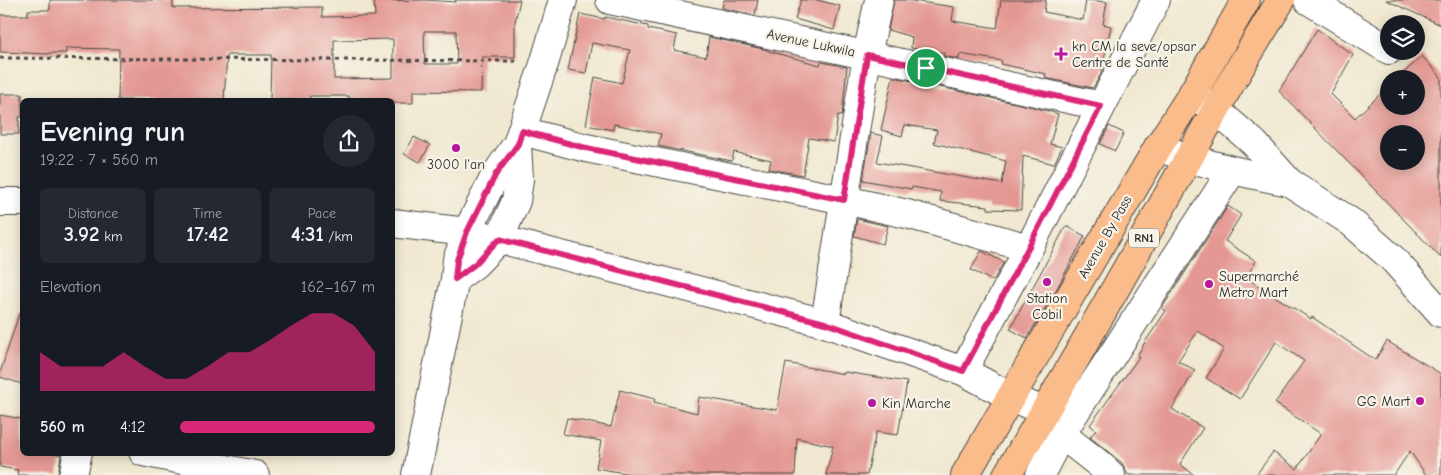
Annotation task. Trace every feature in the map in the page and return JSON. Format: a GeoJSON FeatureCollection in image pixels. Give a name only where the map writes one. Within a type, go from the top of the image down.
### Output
{"type":"FeatureCollection","features":[{"type":"Feature","properties":{"kind":"highway","name":"Avenue By Pass"},"geometry":{"type":"LineString","coordinates":[[965,475],[1246,0]]}},
{"type":"Feature","properties":{"kind":"highway","name":"RN1"},"geometry":{"type":"LineString","coordinates":[[1007,475],[1281,0]]}},
{"type":"Feature","properties":{"kind":"street"},"geometry":{"type":"LineString","coordinates":[[416,475],[455,279],[457,260],[467,232],[496,174],[520,137],[563,0]]}},
{"type":"Feature","properties":{"kind":"street","name":"Avenue Lukwila"},"geometry":{"type":"LineString","coordinates":[[610,0],[1101,106]]}},
{"type":"Feature","properties":{"kind":"street"},"geometry":{"type":"LineString","coordinates":[[825,323],[867,55],[879,0]]}},
{"type":"Feature","properties":{"kind":"street"},"geometry":{"type":"LineString","coordinates":[[963,371],[1156,0]]}},
{"type":"Feature","properties":{"kind":"street"},"geometry":{"type":"LineString","coordinates":[[1308,0],[1380,45]]}},
{"type":"Feature","properties":{"kind":"street"},"geometry":{"type":"LineString","coordinates":[[1192,94],[1216,110],[1254,143],[1289,182],[1351,222],[1393,259],[1441,313]]}},
{"type":"Feature","properties":{"kind":"street"},"geometry":{"type":"LineString","coordinates":[[520,137],[586,148],[844,200],[907,214],[1028,248]]}},
{"type":"Feature","properties":{"kind":"street"},"geometry":{"type":"LineString","coordinates":[[455,279],[475,264],[499,239],[516,201],[519,179],[520,137]]}},
{"type":"Feature","properties":{"kind":"street"},"geometry":{"type":"LineString","coordinates":[[1158,147],[1189,159],[1232,171],[1289,182]]}},
{"type":"Feature","properties":{"kind":"street"},"geometry":{"type":"LineString","coordinates":[[1040,475],[1061,434],[1232,171]]}},
{"type":"Feature","properties":{"kind":"street"},"geometry":{"type":"LineString","coordinates":[[0,202],[20,202]]}},
{"type":"Feature","properties":{"kind":"street"},"geometry":{"type":"LineString","coordinates":[[395,223],[467,232],[499,239],[825,323],[963,371],[1045,412]]}},
{"type":"Feature","properties":{"kind":"street"},"geometry":{"type":"LineString","coordinates":[[1061,434],[1111,475]]}},
{"type":"Feature","properties":{"kind":"street"},"geometry":{"type":"LineString","coordinates":[[73,475],[77,456]]}},
{"type":"Feature","properties":{"kind":"street"},"geometry":{"type":"LineString","coordinates":[[162,456],[255,475]]}},
{"type":"Feature","properties":{"kind":"path"},"geometry":{"type":"LineString","coordinates":[[0,58],[545,61]]}},
{"type":"Feature","properties":{"kind":"building"},"geometry":{"type":"Polygon","coordinates":[[[50,0],[173,0],[173,8],[322,7],[322,17],[375,16],[374,1],[425,0],[456,2],[455,0],[520,0],[515,22],[515,57],[482,57],[481,92],[413,91],[413,103],[395,103],[395,98],[349,98],[349,96],[270,98],[271,55],[227,55],[224,98],[118,98],[119,49],[66,48],[66,53],[49,54],[0,52],[0,15],[28,15],[28,10],[50,10],[50,0]],[[424,31],[425,64],[457,64],[456,31],[424,31]],[[393,39],[334,40],[334,79],[393,78],[393,39]]]}},
{"type":"Feature","properties":{"kind":"building"},"geometry":{"type":"Polygon","coordinates":[[[724,0],[758,0],[755,15],[722,8],[724,0]]]}},
{"type":"Feature","properties":{"kind":"building"},"geometry":{"type":"Polygon","coordinates":[[[801,0],[817,0],[840,6],[834,30],[795,19],[801,0]]]}},
{"type":"Feature","properties":{"kind":"building"},"geometry":{"type":"Polygon","coordinates":[[[894,0],[954,7],[952,21],[997,28],[1001,0],[1046,0],[1044,12],[1083,20],[1086,0],[1107,2],[1103,24],[1111,26],[1101,74],[1093,88],[1045,78],[1046,74],[1001,64],[1002,61],[960,54],[959,59],[944,56],[944,53],[911,48],[912,37],[888,30],[894,0]]]}},
{"type":"Feature","properties":{"kind":"building"},"geometry":{"type":"Polygon","coordinates":[[[1386,0],[1441,0],[1441,25],[1425,18],[1425,15],[1419,15],[1386,0]]]}},
{"type":"Feature","properties":{"kind":"building"},"geometry":{"type":"Polygon","coordinates":[[[580,14],[648,26],[648,29],[677,35],[674,50],[706,57],[709,37],[768,50],[820,65],[821,62],[847,67],[842,116],[838,115],[834,142],[809,138],[803,175],[769,169],[771,160],[734,152],[732,161],[658,146],[661,134],[614,124],[613,130],[586,125],[595,77],[622,83],[630,50],[592,43],[586,73],[568,70],[580,14]]]}},
{"type":"Feature","properties":{"kind":"building"},"geometry":{"type":"Polygon","coordinates":[[[1317,29],[1353,55],[1331,94],[1355,118],[1380,94],[1380,115],[1425,115],[1425,70],[1407,70],[1418,60],[1425,59],[1441,77],[1441,258],[1279,91],[1317,29]]]}},
{"type":"Feature","properties":{"kind":"building"},"geometry":{"type":"Polygon","coordinates":[[[893,77],[1058,114],[1050,144],[1062,147],[1054,164],[1023,156],[1021,210],[988,209],[988,206],[940,201],[941,192],[912,187],[911,189],[863,180],[871,133],[883,136],[877,162],[1002,184],[1006,161],[934,143],[937,130],[905,125],[902,136],[881,130],[893,77]]]}},
{"type":"Feature","properties":{"kind":"building"},"geometry":{"type":"Polygon","coordinates":[[[0,94],[22,94],[22,98],[20,98],[19,134],[0,134],[0,94]]]}},
{"type":"Feature","properties":{"kind":"building"},"geometry":{"type":"Polygon","coordinates":[[[1109,126],[1124,133],[1115,151],[1100,144],[1109,126]]]}},
{"type":"Feature","properties":{"kind":"building"},"geometry":{"type":"Polygon","coordinates":[[[414,137],[430,145],[420,162],[404,154],[414,137]]]}},
{"type":"Feature","properties":{"kind":"building"},"geometry":{"type":"Polygon","coordinates":[[[1228,206],[1241,215],[1225,241],[1256,261],[1246,278],[1311,319],[1312,317],[1375,360],[1387,341],[1441,374],[1441,475],[1426,475],[1410,451],[1394,475],[1256,475],[1273,452],[1297,469],[1321,434],[1275,403],[1304,361],[1276,342],[1240,399],[1206,378],[1224,349],[1198,331],[1178,361],[1195,370],[1172,409],[1203,428],[1180,464],[1194,475],[1128,475],[1122,463],[1090,437],[1096,430],[1090,425],[1139,357],[1137,356],[1145,342],[1166,311],[1162,308],[1228,206]]]}},
{"type":"Feature","properties":{"kind":"building"},"geometry":{"type":"Polygon","coordinates":[[[857,219],[888,226],[883,244],[854,236],[857,219]]]}},
{"type":"Feature","properties":{"kind":"building","name":"Station Cobil"},"geometry":{"type":"Polygon","coordinates":[[[1066,226],[1085,236],[1055,292],[1027,338],[1010,329],[1066,226]]]}},
{"type":"Feature","properties":{"kind":"building"},"geometry":{"type":"Polygon","coordinates":[[[981,251],[1004,262],[993,281],[971,270],[981,251]]]}},
{"type":"Feature","properties":{"kind":"building"},"geometry":{"type":"Polygon","coordinates":[[[20,314],[20,383],[0,377],[20,314]]]}},
{"type":"Feature","properties":{"kind":"building"},"geometry":{"type":"Polygon","coordinates":[[[786,363],[844,374],[845,372],[907,382],[898,435],[876,432],[867,475],[826,475],[833,446],[797,438],[795,475],[636,475],[596,468],[601,441],[563,434],[567,418],[611,427],[620,390],[655,399],[654,402],[697,413],[699,397],[777,410],[786,363]]]}},
{"type":"Feature","properties":{"kind":"building"},"geometry":{"type":"Polygon","coordinates":[[[0,415],[20,419],[20,456],[61,456],[58,475],[17,475],[18,470],[0,467],[0,415]]]}},
{"type":"Feature","properties":{"kind":"place","name":"kn CM la seve/opsar Centre de Santé"},"geometry":{"type":"Point","coordinates":[1061,54]}},
{"type":"Feature","properties":{"kind":"place","name":"3000 l'an"},"geometry":{"type":"Point","coordinates":[456,148]}},
{"type":"Feature","properties":{"kind":"place","name":"Station Cobil"},"geometry":{"type":"Point","coordinates":[1047,282]}},
{"type":"Feature","properties":{"kind":"place","name":"Supermarché Metro Mart"},"geometry":{"type":"Point","coordinates":[1209,284]}},
{"type":"Feature","properties":{"kind":"place","name":"GG Mart"},"geometry":{"type":"Point","coordinates":[1420,401]}},
{"type":"Feature","properties":{"kind":"place","name":"Kin Marche"},"geometry":{"type":"Point","coordinates":[872,403]}},
{"type":"Feature","properties":{"kind":"route"},"geometry":{"type":"LineString","coordinates":[[867,55],[926,68],[1101,106],[963,371],[825,323],[499,239],[475,264],[455,279],[457,260],[467,232],[496,174],[518,144],[522,131],[586,148],[844,200],[867,55]]}}]}
